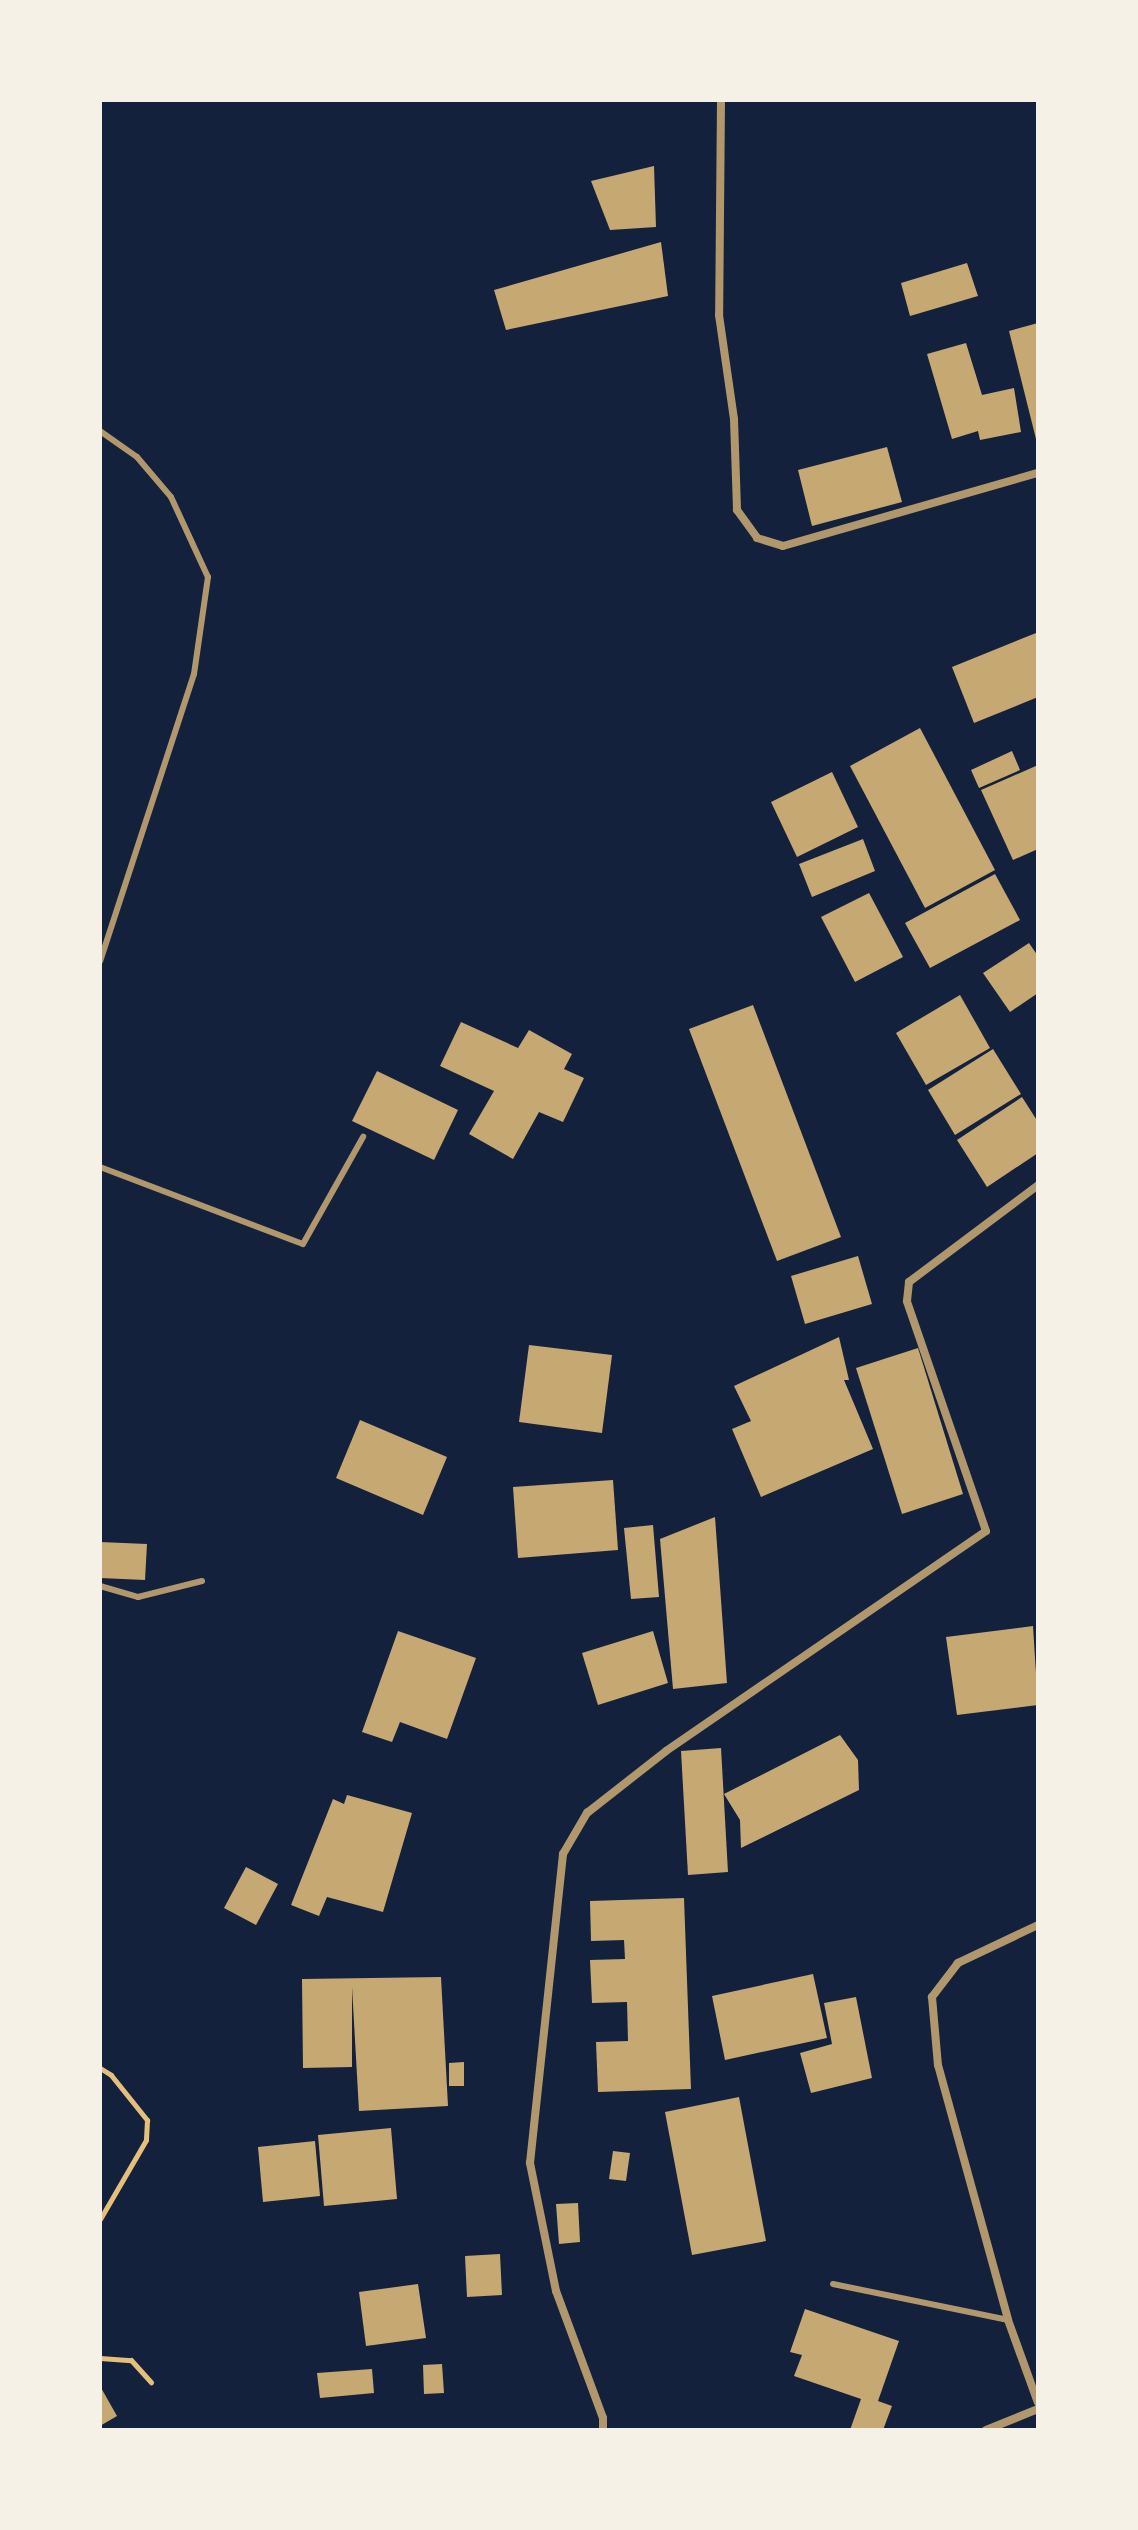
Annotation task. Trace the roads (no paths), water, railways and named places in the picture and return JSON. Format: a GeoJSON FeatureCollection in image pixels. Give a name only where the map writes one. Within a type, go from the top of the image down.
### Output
{"type":"FeatureCollection","features":[{"type":"Feature","properties":{"kind":"street"},"geometry":{"type":"LineString","coordinates":[[721,100],[719,315],[734,419],[737,510],[757,538],[783,546],[1038,473]]}},
{"type":"Feature","properties":{"kind":"street"},"geometry":{"type":"LineString","coordinates":[[603,2430],[603,2418],[556,2291],[530,2163],[563,1854],[587,1813],[666,1751],[986,1531],[907,1301],[909,1282],[1038,1185]]}},
{"type":"Feature","properties":{"kind":"street"},"geometry":{"type":"LineString","coordinates":[[986,2430],[1038,2406],[1008,2320],[938,2065],[932,1997],[958,1963],[1038,1925]]}},
{"type":"Feature","properties":{"kind":"lane"},"geometry":{"type":"LineString","coordinates":[[100,431],[137,457],[171,497],[208,577],[194,674],[100,961]]}},
{"type":"Feature","properties":{"kind":"lane"},"geometry":{"type":"LineString","coordinates":[[100,1167],[303,1244],[363,1137]]}},
{"type":"Feature","properties":{"kind":"lane"},"geometry":{"type":"LineString","coordinates":[[100,1586],[138,1597],[202,1581]]}},
{"type":"Feature","properties":{"kind":"lane"},"geometry":{"type":"LineString","coordinates":[[833,2284],[1008,2320]]}}]}
